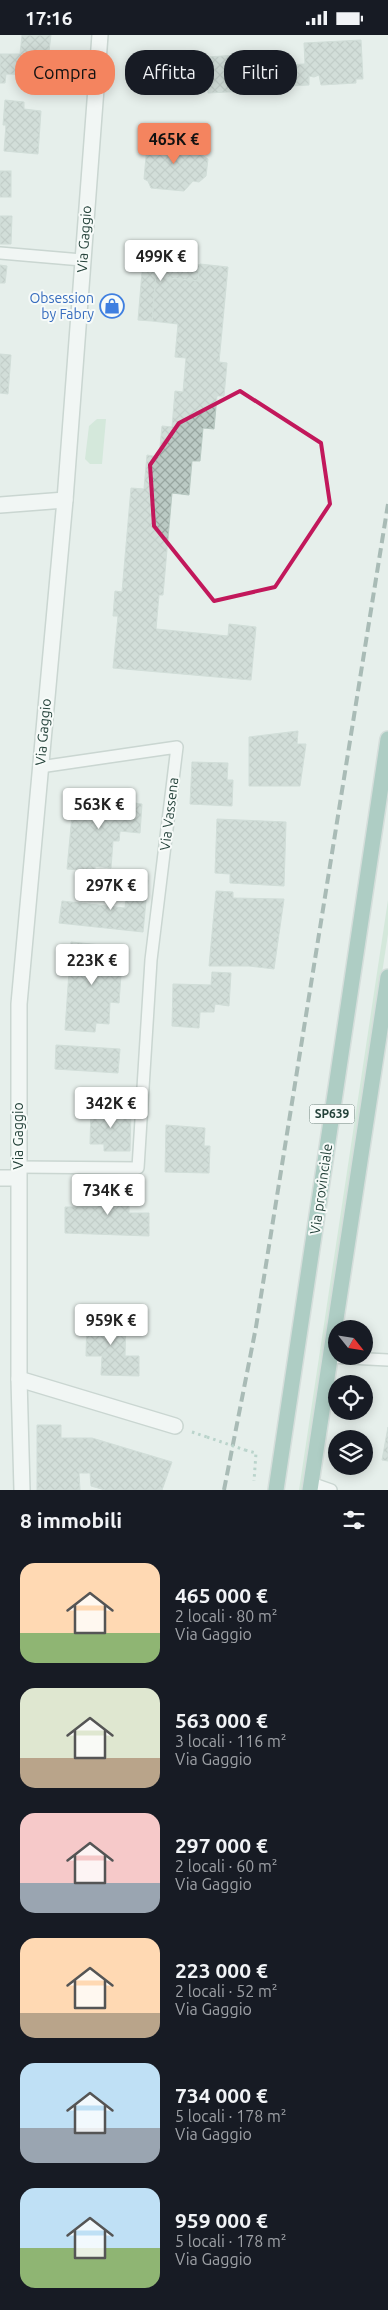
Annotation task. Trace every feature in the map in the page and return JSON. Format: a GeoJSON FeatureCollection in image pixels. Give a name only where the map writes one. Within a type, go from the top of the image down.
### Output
{"type":"FeatureCollection","features":[{"type":"Feature","properties":{"kind":"main road","name":"Via provinciale"},"geometry":{"type":"LineString","coordinates":[[276,1490],[388,739]]}},
{"type":"Feature","properties":{"kind":"main road","name":"SP639"},"geometry":{"type":"LineString","coordinates":[[336,1320],[388,977]]}},
{"type":"Feature","properties":{"kind":"main road","name":"SP639"},"geometry":{"type":"LineString","coordinates":[[310,1487],[329,1365]]}},
{"type":"Feature","properties":{"kind":"street","name":"Via Gaggio"},"geometry":{"type":"LineString","coordinates":[[22,1490],[19,1379],[18,1004],[66,500],[82,260],[100,35]]}},
{"type":"Feature","properties":{"kind":"street"},"geometry":{"type":"LineString","coordinates":[[0,505],[66,500]]}},
{"type":"Feature","properties":{"kind":"street"},"geometry":{"type":"LineString","coordinates":[[0,1178],[18,1172]]}},
{"type":"Feature","properties":{"kind":"street"},"geometry":{"type":"LineString","coordinates":[[19,1379],[175,1426]]}},
{"type":"Feature","properties":{"kind":"lane"},"geometry":{"type":"LineString","coordinates":[[0,253],[82,260]]}},
{"type":"Feature","properties":{"kind":"lane","name":"Via Vassena"},"geometry":{"type":"LineString","coordinates":[[18,1172],[138,1168],[151,960],[177,747],[40,767]]}},
{"type":"Feature","properties":{"kind":"lane"},"geometry":{"type":"LineString","coordinates":[[373,1359],[388,1360]]}},
{"type":"Feature","properties":{"kind":"lane"},"geometry":{"type":"LineString","coordinates":[[310,1487],[331,1490]]}},
{"type":"Feature","properties":{"kind":"path"},"geometry":{"type":"LineString","coordinates":[[207,1437],[256,1453],[254,1482]]}},
{"type":"Feature","properties":{"kind":"highlighted area"},"geometry":{"type":"Polygon","coordinates":[[[240,391],[321,443],[330,504],[275,587],[214,601],[154,526],[150,465],[179,423],[240,391]]]}},
{"type":"Feature","properties":{"kind":"green space"},"geometry":{"type":"Polygon","coordinates":[[[97,419],[106,419],[102,464],[90,464],[85,459],[89,426],[97,419]]]}},
{"type":"Feature","properties":{"kind":"green space"},"geometry":{"type":"Polygon","coordinates":[[[388,900],[388,934],[303,1490],[299,1490],[388,900]]]}},
{"type":"Feature","properties":{"kind":"building"},"geometry":{"type":"Polygon","coordinates":[[[22,35],[51,35],[49,50],[20,50],[22,35]]]}},
{"type":"Feature","properties":{"kind":"building"},"geometry":{"type":"Polygon","coordinates":[[[361,40],[363,79],[356,79],[356,83],[321,85],[319,75],[309,76],[309,85],[297,86],[297,64],[305,64],[304,43],[361,40]]]}},
{"type":"Feature","properties":{"kind":"building"},"geometry":{"type":"Polygon","coordinates":[[[0,54],[15,54],[15,74],[6,74],[5,83],[0,83],[0,54]]]}},
{"type":"Feature","properties":{"kind":"building"},"geometry":{"type":"Polygon","coordinates":[[[224,56],[224,92],[214,93],[214,57],[224,56]]]}},
{"type":"Feature","properties":{"kind":"building"},"geometry":{"type":"Polygon","coordinates":[[[5,100],[24,102],[24,109],[41,111],[38,154],[4,151],[6,125],[3,125],[5,100]]]}},
{"type":"Feature","properties":{"kind":"building"},"geometry":{"type":"Polygon","coordinates":[[[156,138],[189,141],[196,152],[202,153],[208,159],[206,176],[199,182],[193,181],[184,191],[151,188],[148,181],[144,179],[147,146],[154,143],[156,138]]]}},
{"type":"Feature","properties":{"kind":"building"},"geometry":{"type":"Polygon","coordinates":[[[0,171],[11,171],[11,197],[0,197],[0,171]]]}},
{"type":"Feature","properties":{"kind":"building"},"geometry":{"type":"Polygon","coordinates":[[[0,216],[12,216],[11,244],[0,244],[0,216]]]}},
{"type":"Feature","properties":{"kind":"building"},"geometry":{"type":"Polygon","coordinates":[[[143,260],[200,265],[198,281],[156,277],[152,321],[138,320],[143,260]]]}},
{"type":"Feature","properties":{"kind":"building"},"geometry":{"type":"Polygon","coordinates":[[[200,264],[228,267],[219,362],[227,363],[224,396],[217,396],[214,429],[203,428],[200,461],[192,461],[189,495],[172,493],[163,595],[159,595],[156,629],[228,636],[229,624],[256,627],[251,680],[113,668],[118,616],[113,616],[115,591],[122,592],[131,488],[144,489],[147,455],[159,457],[162,426],[172,427],[175,391],[183,392],[186,358],[175,357],[178,324],[152,321],[156,277],[198,281],[200,264]]]}},
{"type":"Feature","properties":{"kind":"building"},"geometry":{"type":"Polygon","coordinates":[[[0,265],[7,266],[5,283],[0,283],[0,265]]]}},
{"type":"Feature","properties":{"kind":"building"},"geometry":{"type":"Polygon","coordinates":[[[0,354],[11,355],[8,394],[0,393],[0,354]]]}},
{"type":"Feature","properties":{"kind":"building"},"geometry":{"type":"Polygon","coordinates":[[[298,731],[297,744],[306,744],[300,786],[249,786],[249,737],[298,731]]]}},
{"type":"Feature","properties":{"kind":"building"},"geometry":{"type":"Polygon","coordinates":[[[192,762],[228,763],[227,780],[233,780],[232,806],[190,804],[192,762]]]}},
{"type":"Feature","properties":{"kind":"building"},"geometry":{"type":"Polygon","coordinates":[[[74,794],[142,804],[140,833],[120,831],[119,841],[113,841],[111,868],[95,866],[95,871],[67,869],[74,794]]]}},
{"type":"Feature","properties":{"kind":"building"},"geometry":{"type":"Polygon","coordinates":[[[217,819],[286,822],[284,886],[230,883],[230,874],[215,873],[217,819]]]}},
{"type":"Feature","properties":{"kind":"building"},"geometry":{"type":"Polygon","coordinates":[[[128,878],[148,880],[143,932],[59,923],[62,901],[125,908],[128,878]]]}},
{"type":"Feature","properties":{"kind":"building"},"geometry":{"type":"Polygon","coordinates":[[[216,891],[233,892],[233,898],[284,899],[274,969],[249,966],[209,966],[216,891]]]}},
{"type":"Feature","properties":{"kind":"building"},"geometry":{"type":"Polygon","coordinates":[[[71,942],[101,945],[100,954],[113,955],[113,945],[123,946],[119,1003],[110,1002],[109,1024],[96,1023],[95,1032],[65,1030],[71,942]]]}},
{"type":"Feature","properties":{"kind":"building"},"geometry":{"type":"Polygon","coordinates":[[[212,972],[231,973],[229,1006],[215,1004],[214,1012],[200,1012],[199,1028],[172,1026],[173,984],[211,985],[212,972]]]}},
{"type":"Feature","properties":{"kind":"building"},"geometry":{"type":"Polygon","coordinates":[[[56,1045],[120,1049],[118,1073],[55,1069],[56,1045]]]}},
{"type":"Feature","properties":{"kind":"building"},"geometry":{"type":"Polygon","coordinates":[[[91,1109],[131,1111],[130,1151],[104,1151],[104,1144],[90,1144],[91,1109]]]}},
{"type":"Feature","properties":{"kind":"building"},"geometry":{"type":"Polygon","coordinates":[[[166,1125],[205,1128],[204,1146],[210,1146],[209,1173],[165,1172],[166,1125]]]}},
{"type":"Feature","properties":{"kind":"building"},"geometry":{"type":"Polygon","coordinates":[[[98,1187],[129,1187],[129,1213],[149,1213],[149,1236],[65,1233],[65,1207],[98,1207],[98,1187]]]}},
{"type":"Feature","properties":{"kind":"building"},"geometry":{"type":"Polygon","coordinates":[[[87,1317],[126,1318],[125,1356],[139,1356],[139,1376],[101,1375],[102,1356],[86,1356],[87,1317]]]}},
{"type":"Feature","properties":{"kind":"building"},"geometry":{"type":"Polygon","coordinates":[[[37,1425],[61,1425],[61,1438],[92,1438],[172,1462],[162,1490],[105,1490],[91,1486],[90,1473],[79,1473],[80,1490],[37,1490],[37,1425]]]}},
{"type":"Feature","properties":{"kind":"building"},"geometry":{"type":"Polygon","coordinates":[[[388,1427],[388,1461],[382,1460],[388,1427]]]}},
{"type":"Feature","properties":{"kind":"railway"},"geometry":{"type":"LineString","coordinates":[[224,1490],[256,1327],[388,504]]}},
{"type":"Feature","properties":{"kind":"place","name":"Obsession by Fabry"},"geometry":{"type":"Point","coordinates":[112,306]}}]}
